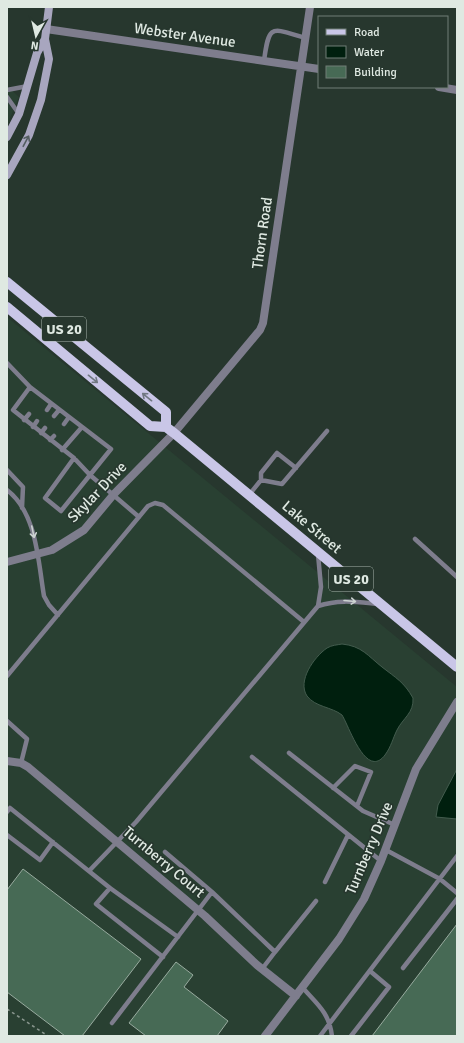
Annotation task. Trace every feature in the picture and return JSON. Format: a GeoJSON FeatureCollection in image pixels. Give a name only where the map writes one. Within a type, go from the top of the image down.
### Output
{"type":"FeatureCollection","features":[{"type":"Feature","properties":{"kind":"main road"},"geometry":{"type":"LineString","coordinates":[[7,175],[29,135],[41,100],[49,58],[45,39],[49,7]]}},
{"type":"Feature","properties":{"kind":"main road"},"geometry":{"type":"LineString","coordinates":[[7,137],[19,114],[37,53],[45,39]]}},
{"type":"Feature","properties":{"kind":"main road","name":"US 20"},"geometry":{"type":"LineString","coordinates":[[7,282],[166,412],[166,427]]}},
{"type":"Feature","properties":{"kind":"main road","name":"Lake Street"},"geometry":{"type":"LineString","coordinates":[[7,307],[150,426],[166,427],[174,433],[457,667]]}},
{"type":"Feature","properties":{"kind":"street","name":"Thorn Road"},"geometry":{"type":"LineString","coordinates":[[174,433],[260,330],[263,323],[310,7]]}},
{"type":"Feature","properties":{"kind":"street","name":"Webster Avenue"},"geometry":{"type":"LineString","coordinates":[[46,29],[318,69]]}},
{"type":"Feature","properties":{"kind":"street"},"geometry":{"type":"LineString","coordinates":[[445,88],[457,90]]}},
{"type":"Feature","properties":{"kind":"street","name":"Skylar Drive"},"geometry":{"type":"LineString","coordinates":[[7,562],[52,550],[84,530],[114,494],[174,433]]}},
{"type":"Feature","properties":{"kind":"street","name":"Turnberry Drive"},"geometry":{"type":"LineString","coordinates":[[265,1036],[347,926],[364,899],[386,850],[416,770],[457,702]]}},
{"type":"Feature","properties":{"kind":"street","name":"Turnberry Court"},"geometry":{"type":"LineString","coordinates":[[7,761],[21,763],[28,767],[199,910],[262,969],[296,996]]}},
{"type":"Feature","properties":{"kind":"lane"},"geometry":{"type":"LineString","coordinates":[[264,61],[267,37],[270,32],[275,30],[283,31],[305,38]]}},
{"type":"Feature","properties":{"kind":"lane"},"geometry":{"type":"LineString","coordinates":[[7,90],[28,86]]}},
{"type":"Feature","properties":{"kind":"lane"},"geometry":{"type":"LineString","coordinates":[[7,97],[19,114]]}},
{"type":"Feature","properties":{"kind":"lane"},"geometry":{"type":"LineString","coordinates":[[7,363],[42,397],[111,449],[61,510],[44,498],[74,458]]}},
{"type":"Feature","properties":{"kind":"lane"},"geometry":{"type":"LineString","coordinates":[[30,387],[13,410],[74,458],[90,475],[139,517]]}},
{"type":"Feature","properties":{"kind":"lane"},"geometry":{"type":"LineString","coordinates":[[38,402],[42,397]]}},
{"type":"Feature","properties":{"kind":"lane"},"geometry":{"type":"LineString","coordinates":[[47,410],[52,404]]}},
{"type":"Feature","properties":{"kind":"lane"},"geometry":{"type":"LineString","coordinates":[[54,416],[59,410]]}},
{"type":"Feature","properties":{"kind":"lane"},"geometry":{"type":"LineString","coordinates":[[24,420],[29,414]]}},
{"type":"Feature","properties":{"kind":"lane"},"geometry":{"type":"LineString","coordinates":[[64,424],[69,417]]}},
{"type":"Feature","properties":{"kind":"lane"},"geometry":{"type":"LineString","coordinates":[[33,427],[38,421]]}},
{"type":"Feature","properties":{"kind":"lane"},"geometry":{"type":"LineString","coordinates":[[62,450],[82,427]]}},
{"type":"Feature","properties":{"kind":"lane"},"geometry":{"type":"LineString","coordinates":[[41,433],[45,428]]}},
{"type":"Feature","properties":{"kind":"lane"},"geometry":{"type":"LineString","coordinates":[[261,480],[282,484],[327,431]]}},
{"type":"Feature","properties":{"kind":"lane"},"geometry":{"type":"LineString","coordinates":[[50,440],[54,436]]}},
{"type":"Feature","properties":{"kind":"lane"},"geometry":{"type":"LineString","coordinates":[[249,495],[261,480],[261,473],[277,453],[296,468]]}},
{"type":"Feature","properties":{"kind":"lane"},"geometry":{"type":"LineString","coordinates":[[7,470],[23,487],[22,509]]}},
{"type":"Feature","properties":{"kind":"lane"},"geometry":{"type":"LineString","coordinates":[[7,490],[16,496],[32,526],[44,596],[49,605],[58,615]]}},
{"type":"Feature","properties":{"kind":"lane"},"geometry":{"type":"LineString","coordinates":[[7,676],[148,506],[155,503],[163,505],[304,622]]}},
{"type":"Feature","properties":{"kind":"lane"},"geometry":{"type":"LineString","coordinates":[[415,539],[457,576]]}},
{"type":"Feature","properties":{"kind":"lane"},"geometry":{"type":"LineString","coordinates":[[317,552],[320,587],[318,606]]}},
{"type":"Feature","properties":{"kind":"lane"},"geometry":{"type":"LineString","coordinates":[[89,871],[136,822],[318,606],[332,601],[345,600],[382,605]]}},
{"type":"Feature","properties":{"kind":"lane"},"geometry":{"type":"LineString","coordinates":[[7,721],[27,739],[21,763]]}},
{"type":"Feature","properties":{"kind":"lane"},"geometry":{"type":"LineString","coordinates":[[289,753],[357,806],[395,825]]}},
{"type":"Feature","properties":{"kind":"lane"},"geometry":{"type":"LineString","coordinates":[[252,757],[381,861]]}},
{"type":"Feature","properties":{"kind":"lane"},"geometry":{"type":"LineString","coordinates":[[333,788],[355,766],[371,772],[357,806]]}},
{"type":"Feature","properties":{"kind":"lane"},"geometry":{"type":"LineString","coordinates":[[7,812],[10,808],[110,888],[178,938]]}},
{"type":"Feature","properties":{"kind":"lane"},"geometry":{"type":"LineString","coordinates":[[7,835],[40,860],[53,842]]}},
{"type":"Feature","properties":{"kind":"lane"},"geometry":{"type":"LineString","coordinates":[[325,882],[348,835]]}},
{"type":"Feature","properties":{"kind":"lane"},"geometry":{"type":"LineString","coordinates":[[386,850],[440,878],[457,893]]}},
{"type":"Feature","properties":{"kind":"lane"},"geometry":{"type":"LineString","coordinates":[[165,852],[212,892],[275,952]]}},
{"type":"Feature","properties":{"kind":"lane"},"geometry":{"type":"LineString","coordinates":[[320,1036],[457,856]]}},
{"type":"Feature","properties":{"kind":"lane"},"geometry":{"type":"LineString","coordinates":[[110,888],[96,904],[163,957]]}},
{"type":"Feature","properties":{"kind":"lane"},"geometry":{"type":"LineString","coordinates":[[112,1023],[212,892]]}},
{"type":"Feature","properties":{"kind":"lane"},"geometry":{"type":"LineString","coordinates":[[403,968],[457,898]]}},
{"type":"Feature","properties":{"kind":"lane"},"geometry":{"type":"LineString","coordinates":[[262,969],[316,901]]}},
{"type":"Feature","properties":{"kind":"lane"},"geometry":{"type":"LineString","coordinates":[[351,1036],[389,987],[370,971]]}},
{"type":"Feature","properties":{"kind":"lane"},"geometry":{"type":"LineString","coordinates":[[302,987],[325,1012],[330,1023],[332,1036]]}},
{"type":"Feature","properties":{"kind":"path"},"geometry":{"type":"LineString","coordinates":[[7,1009],[48,1036]]}},
{"type":"Feature","properties":{"kind":"shaded area"},"geometry":{"type":"Polygon","coordinates":[[[7,86],[19,97],[7,125],[7,86]]]}},
{"type":"Feature","properties":{"kind":"shaded area"},"geometry":{"type":"Polygon","coordinates":[[[7,317],[457,687],[457,1036],[7,1036],[7,317]]]}},
{"type":"Feature","properties":{"kind":"water"},"geometry":{"type":"Polygon","coordinates":[[[342,644],[355,647],[364,652],[399,681],[413,698],[410,712],[399,726],[387,752],[378,761],[371,761],[365,756],[359,748],[342,715],[310,700],[304,690],[304,683],[312,663],[327,648],[342,644]]]}},
{"type":"Feature","properties":{"kind":"water"},"geometry":{"type":"Polygon","coordinates":[[[457,769],[457,819],[436,817],[438,805],[457,769]]]}},
{"type":"Feature","properties":{"kind":"building"},"geometry":{"type":"Polygon","coordinates":[[[23,869],[141,959],[82,1036],[65,1036],[7,992],[7,890],[23,869]]]}},
{"type":"Feature","properties":{"kind":"building"},"geometry":{"type":"Polygon","coordinates":[[[457,924],[457,1036],[372,1036],[457,924]]]}},
{"type":"Feature","properties":{"kind":"building"},"geometry":{"type":"Polygon","coordinates":[[[176,962],[193,975],[184,987],[228,1021],[217,1036],[146,1036],[129,1023],[176,962]]]}}]}
